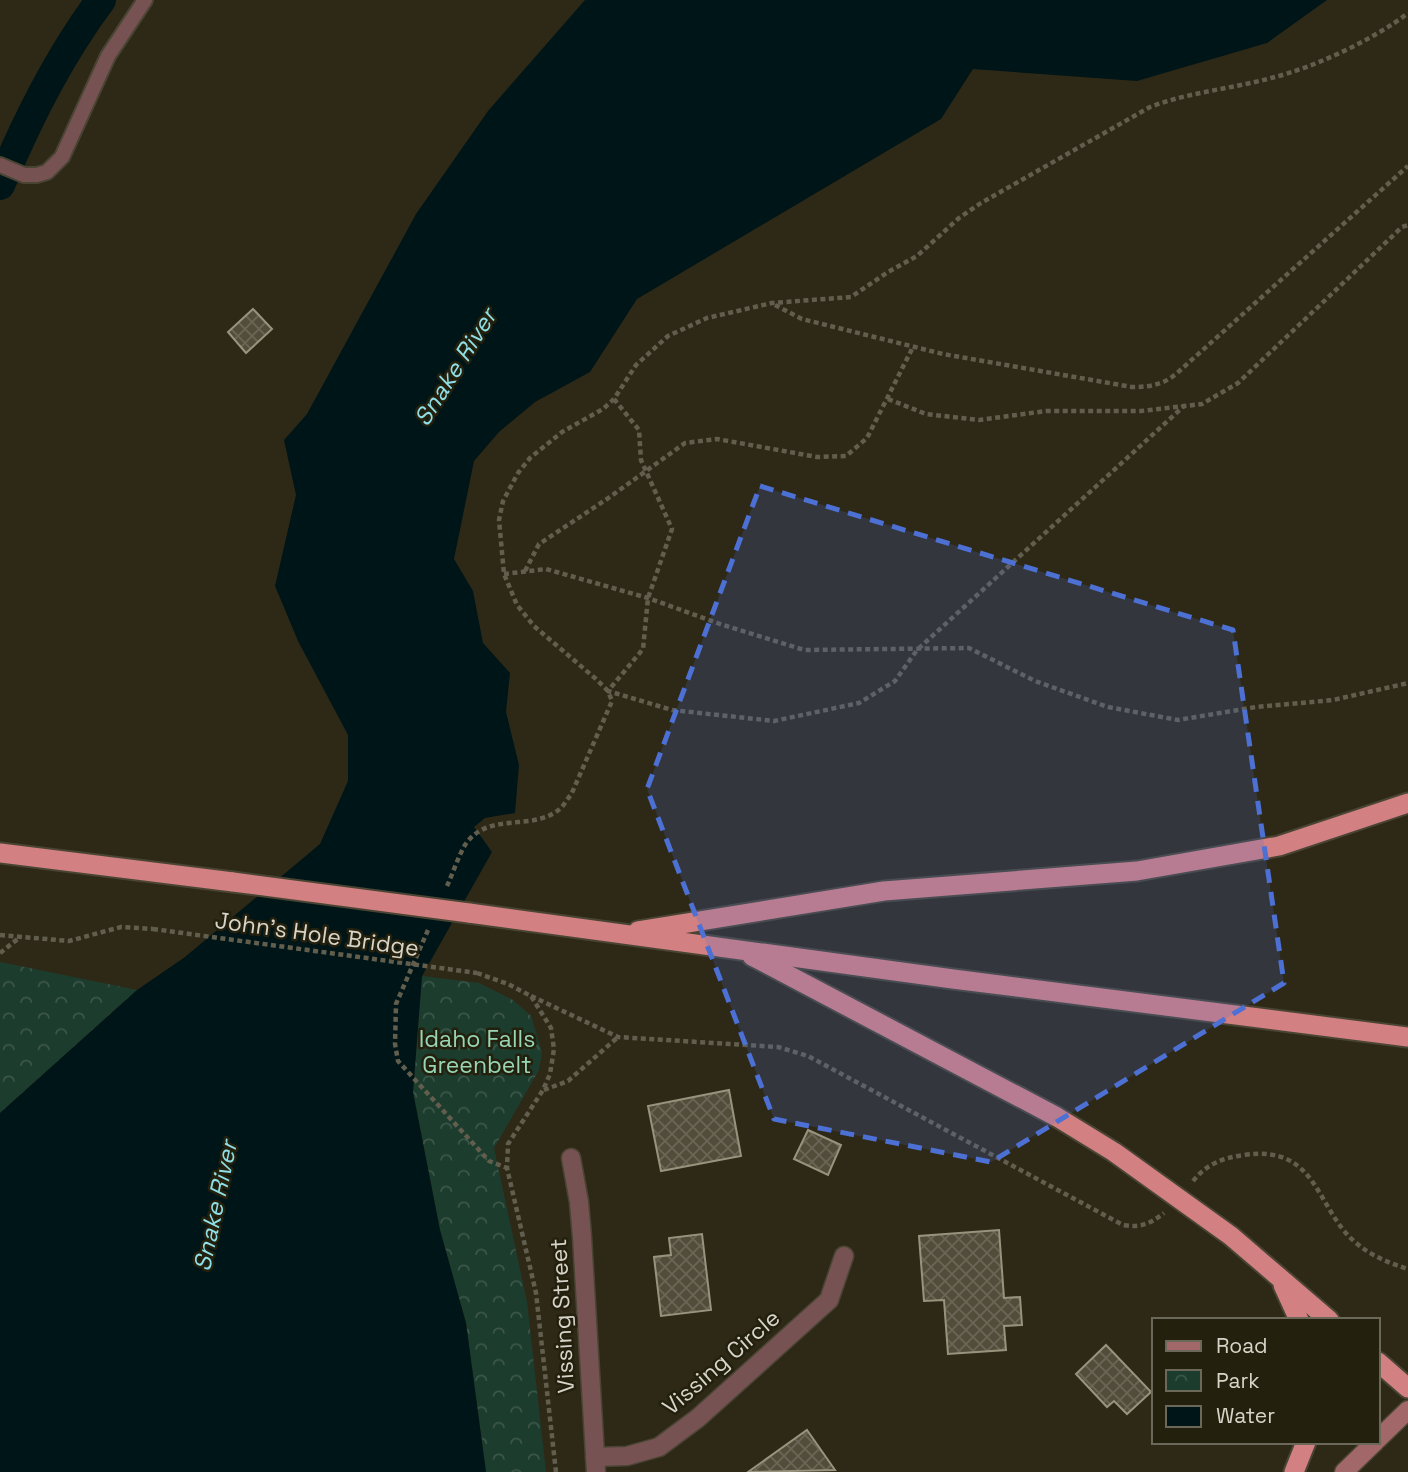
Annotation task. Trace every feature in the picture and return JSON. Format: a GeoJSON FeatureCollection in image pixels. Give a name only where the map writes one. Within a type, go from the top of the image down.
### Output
{"type":"FeatureCollection","features":[{"type":"Feature","properties":{"kind":"highway"},"geometry":{"type":"LineString","coordinates":[[618,934],[884,891],[1137,871],[1279,846],[1408,803]]}},
{"type":"Feature","properties":{"kind":"highway"},"geometry":{"type":"LineString","coordinates":[[0,841],[39,859]]}},
{"type":"Feature","properties":{"kind":"highway"},"geometry":{"type":"LineString","coordinates":[[0,853],[1408,1037]]}},
{"type":"Feature","properties":{"kind":"highway"},"geometry":{"type":"LineString","coordinates":[[740,950],[1057,1117],[1114,1152],[1231,1236],[1327,1318]]}},
{"type":"Feature","properties":{"kind":"highway"},"geometry":{"type":"LineString","coordinates":[[1280,1278],[1298,1318]]}},
{"type":"Feature","properties":{"kind":"highway"},"geometry":{"type":"LineString","coordinates":[[1380,1364],[1408,1388]]}},
{"type":"Feature","properties":{"kind":"highway"},"geometry":{"type":"LineString","coordinates":[[1294,1472],[1305,1444]]}},
{"type":"Feature","properties":{"kind":"main road"},"geometry":{"type":"LineString","coordinates":[[1380,1438],[1408,1410]]}},
{"type":"Feature","properties":{"kind":"main road"},"geometry":{"type":"LineString","coordinates":[[1344,1472],[1374,1444]]}},
{"type":"Feature","properties":{"kind":"street","name":"Vissing Street"},"geometry":{"type":"LineString","coordinates":[[571,1158],[582,1237],[595,1464]]}},
{"type":"Feature","properties":{"kind":"street","name":"Vissing Circle"},"geometry":{"type":"LineString","coordinates":[[595,1464],[659,1447],[698,1418],[829,1300],[844,1256]]}},
{"type":"Feature","properties":{"kind":"lane"},"geometry":{"type":"LineString","coordinates":[[0,165],[24,175],[37,175],[47,172],[62,157],[108,56],[145,0]]}},
{"type":"Feature","properties":{"kind":"path"},"geometry":{"type":"LineString","coordinates":[[1184,406],[917,650],[895,681],[859,703],[774,721],[672,710],[608,691],[534,626],[517,605],[504,574],[499,520],[510,485],[530,458],[544,446],[562,432],[603,409],[614,399],[636,365],[668,336],[707,318],[772,303],[851,297],[917,256],[981,203],[1150,107],[1175,97],[1273,78],[1334,57],[1408,13]]}},
{"type":"Feature","properties":{"kind":"path"},"geometry":{"type":"LineString","coordinates":[[772,303],[802,319],[943,354],[1132,387],[1148,387],[1164,383],[1408,166]]}},
{"type":"Feature","properties":{"kind":"path"},"geometry":{"type":"LineString","coordinates":[[888,399],[926,414],[979,420],[1046,411],[1141,411],[1202,404],[1238,383],[1402,227],[1408,225]]}},
{"type":"Feature","properties":{"kind":"path"},"geometry":{"type":"LineString","coordinates":[[524,572],[539,544],[685,443],[717,439],[817,457],[846,456],[867,438],[913,346]]}},
{"type":"Feature","properties":{"kind":"path"},"geometry":{"type":"LineString","coordinates":[[608,691],[643,649],[648,598],[672,529],[641,460],[639,430],[614,399]]}},
{"type":"Feature","properties":{"kind":"path"},"geometry":{"type":"LineString","coordinates":[[504,574],[546,569],[648,598],[804,650],[969,648],[1035,681],[1108,707],[1178,719],[1256,707],[1332,700],[1408,683]]}},
{"type":"Feature","properties":{"kind":"path"},"geometry":{"type":"LineString","coordinates":[[444,895],[465,846],[472,838],[491,824],[516,823],[545,817],[561,808],[570,795],[608,713],[612,701],[608,691]]}},
{"type":"Feature","properties":{"kind":"path"},"geometry":{"type":"LineString","coordinates":[[433,919],[396,1004],[398,1061],[489,1161],[508,1168]]}},
{"type":"Feature","properties":{"kind":"path","name":"John's Hole Bridge"},"geometry":{"type":"LineString","coordinates":[[0,935],[69,941],[121,927],[153,929],[477,973],[618,1037]]}},
{"type":"Feature","properties":{"kind":"path"},"geometry":{"type":"LineString","coordinates":[[0,953],[19,937]]}},
{"type":"Feature","properties":{"kind":"path"},"geometry":{"type":"LineString","coordinates":[[531,996],[551,1028],[554,1049],[550,1074],[543,1090],[508,1144],[508,1168],[536,1293],[556,1472]]}},
{"type":"Feature","properties":{"kind":"path"},"geometry":{"type":"LineString","coordinates":[[543,1090],[568,1081],[618,1037],[778,1047],[808,1056],[1123,1224],[1137,1227],[1153,1222],[1170,1208]]}},
{"type":"Feature","properties":{"kind":"path"},"geometry":{"type":"LineString","coordinates":[[1189,1186],[1205,1167],[1226,1157],[1253,1153],[1276,1156],[1300,1167],[1320,1190],[1338,1221],[1354,1241],[1383,1261],[1408,1269]]}},
{"type":"Feature","properties":{"kind":"highlighted area"},"geometry":{"type":"Polygon","coordinates":[[[760,486],[1233,630],[1284,983],[991,1162],[774,1119],[647,789],[760,486]]]}},
{"type":"Feature","properties":{"kind":"green space"},"geometry":{"type":"Polygon","coordinates":[[[0,962],[137,990],[0,1113],[0,962]]]}},
{"type":"Feature","properties":{"kind":"green space","name":"Idaho Falls Greenbelt"},"geometry":{"type":"Polygon","coordinates":[[[422,976],[479,983],[513,1000],[531,1016],[542,1052],[539,1070],[494,1148],[527,1302],[546,1472],[486,1472],[466,1323],[440,1230],[413,1092],[422,976]]]}},
{"type":"Feature","properties":{"kind":"water","name":"Snake River"},"geometry":{"type":"Polygon","coordinates":[[[585,0],[1327,0],[1267,43],[1137,81],[973,69],[941,119],[637,299],[590,372],[535,402],[499,432],[474,461],[454,559],[473,591],[483,643],[510,673],[506,712],[519,765],[515,813],[485,818],[474,827],[492,852],[422,976],[413,1092],[440,1230],[466,1323],[486,1472],[0,1472],[0,1113],[137,990],[185,957],[320,844],[348,781],[348,735],[298,641],[275,586],[296,495],[284,440],[307,414],[416,214],[488,111],[585,0]]]}},
{"type":"Feature","properties":{"kind":"building"},"geometry":{"type":"Polygon","coordinates":[[[253,309],[272,329],[246,353],[228,332],[253,309]]]}},
{"type":"Feature","properties":{"kind":"building"},"geometry":{"type":"Polygon","coordinates":[[[729,1090],[741,1156],[661,1171],[648,1106],[729,1090]]]}},
{"type":"Feature","properties":{"kind":"building"},"geometry":{"type":"Polygon","coordinates":[[[808,1130],[841,1145],[828,1175],[794,1159],[808,1130]]]}},
{"type":"Feature","properties":{"kind":"building"},"geometry":{"type":"Polygon","coordinates":[[[999,1230],[1004,1298],[1020,1297],[1022,1325],[1004,1326],[1006,1350],[948,1354],[944,1300],[924,1301],[919,1236],[999,1230]]]}},
{"type":"Feature","properties":{"kind":"building"},"geometry":{"type":"Polygon","coordinates":[[[702,1234],[711,1310],[661,1316],[654,1257],[671,1255],[669,1238],[702,1234]]]}},
{"type":"Feature","properties":{"kind":"building"},"geometry":{"type":"Polygon","coordinates":[[[1106,1345],[1151,1392],[1127,1414],[1114,1401],[1107,1407],[1076,1374],[1106,1345]]]}},
{"type":"Feature","properties":{"kind":"building"},"geometry":{"type":"Polygon","coordinates":[[[807,1430],[835,1470],[748,1472],[807,1430]]]}},
{"type":"Feature","properties":{"kind":"waterway"},"geometry":{"type":"LineString","coordinates":[[0,185],[45,89],[71,43],[101,0]]}}]}
